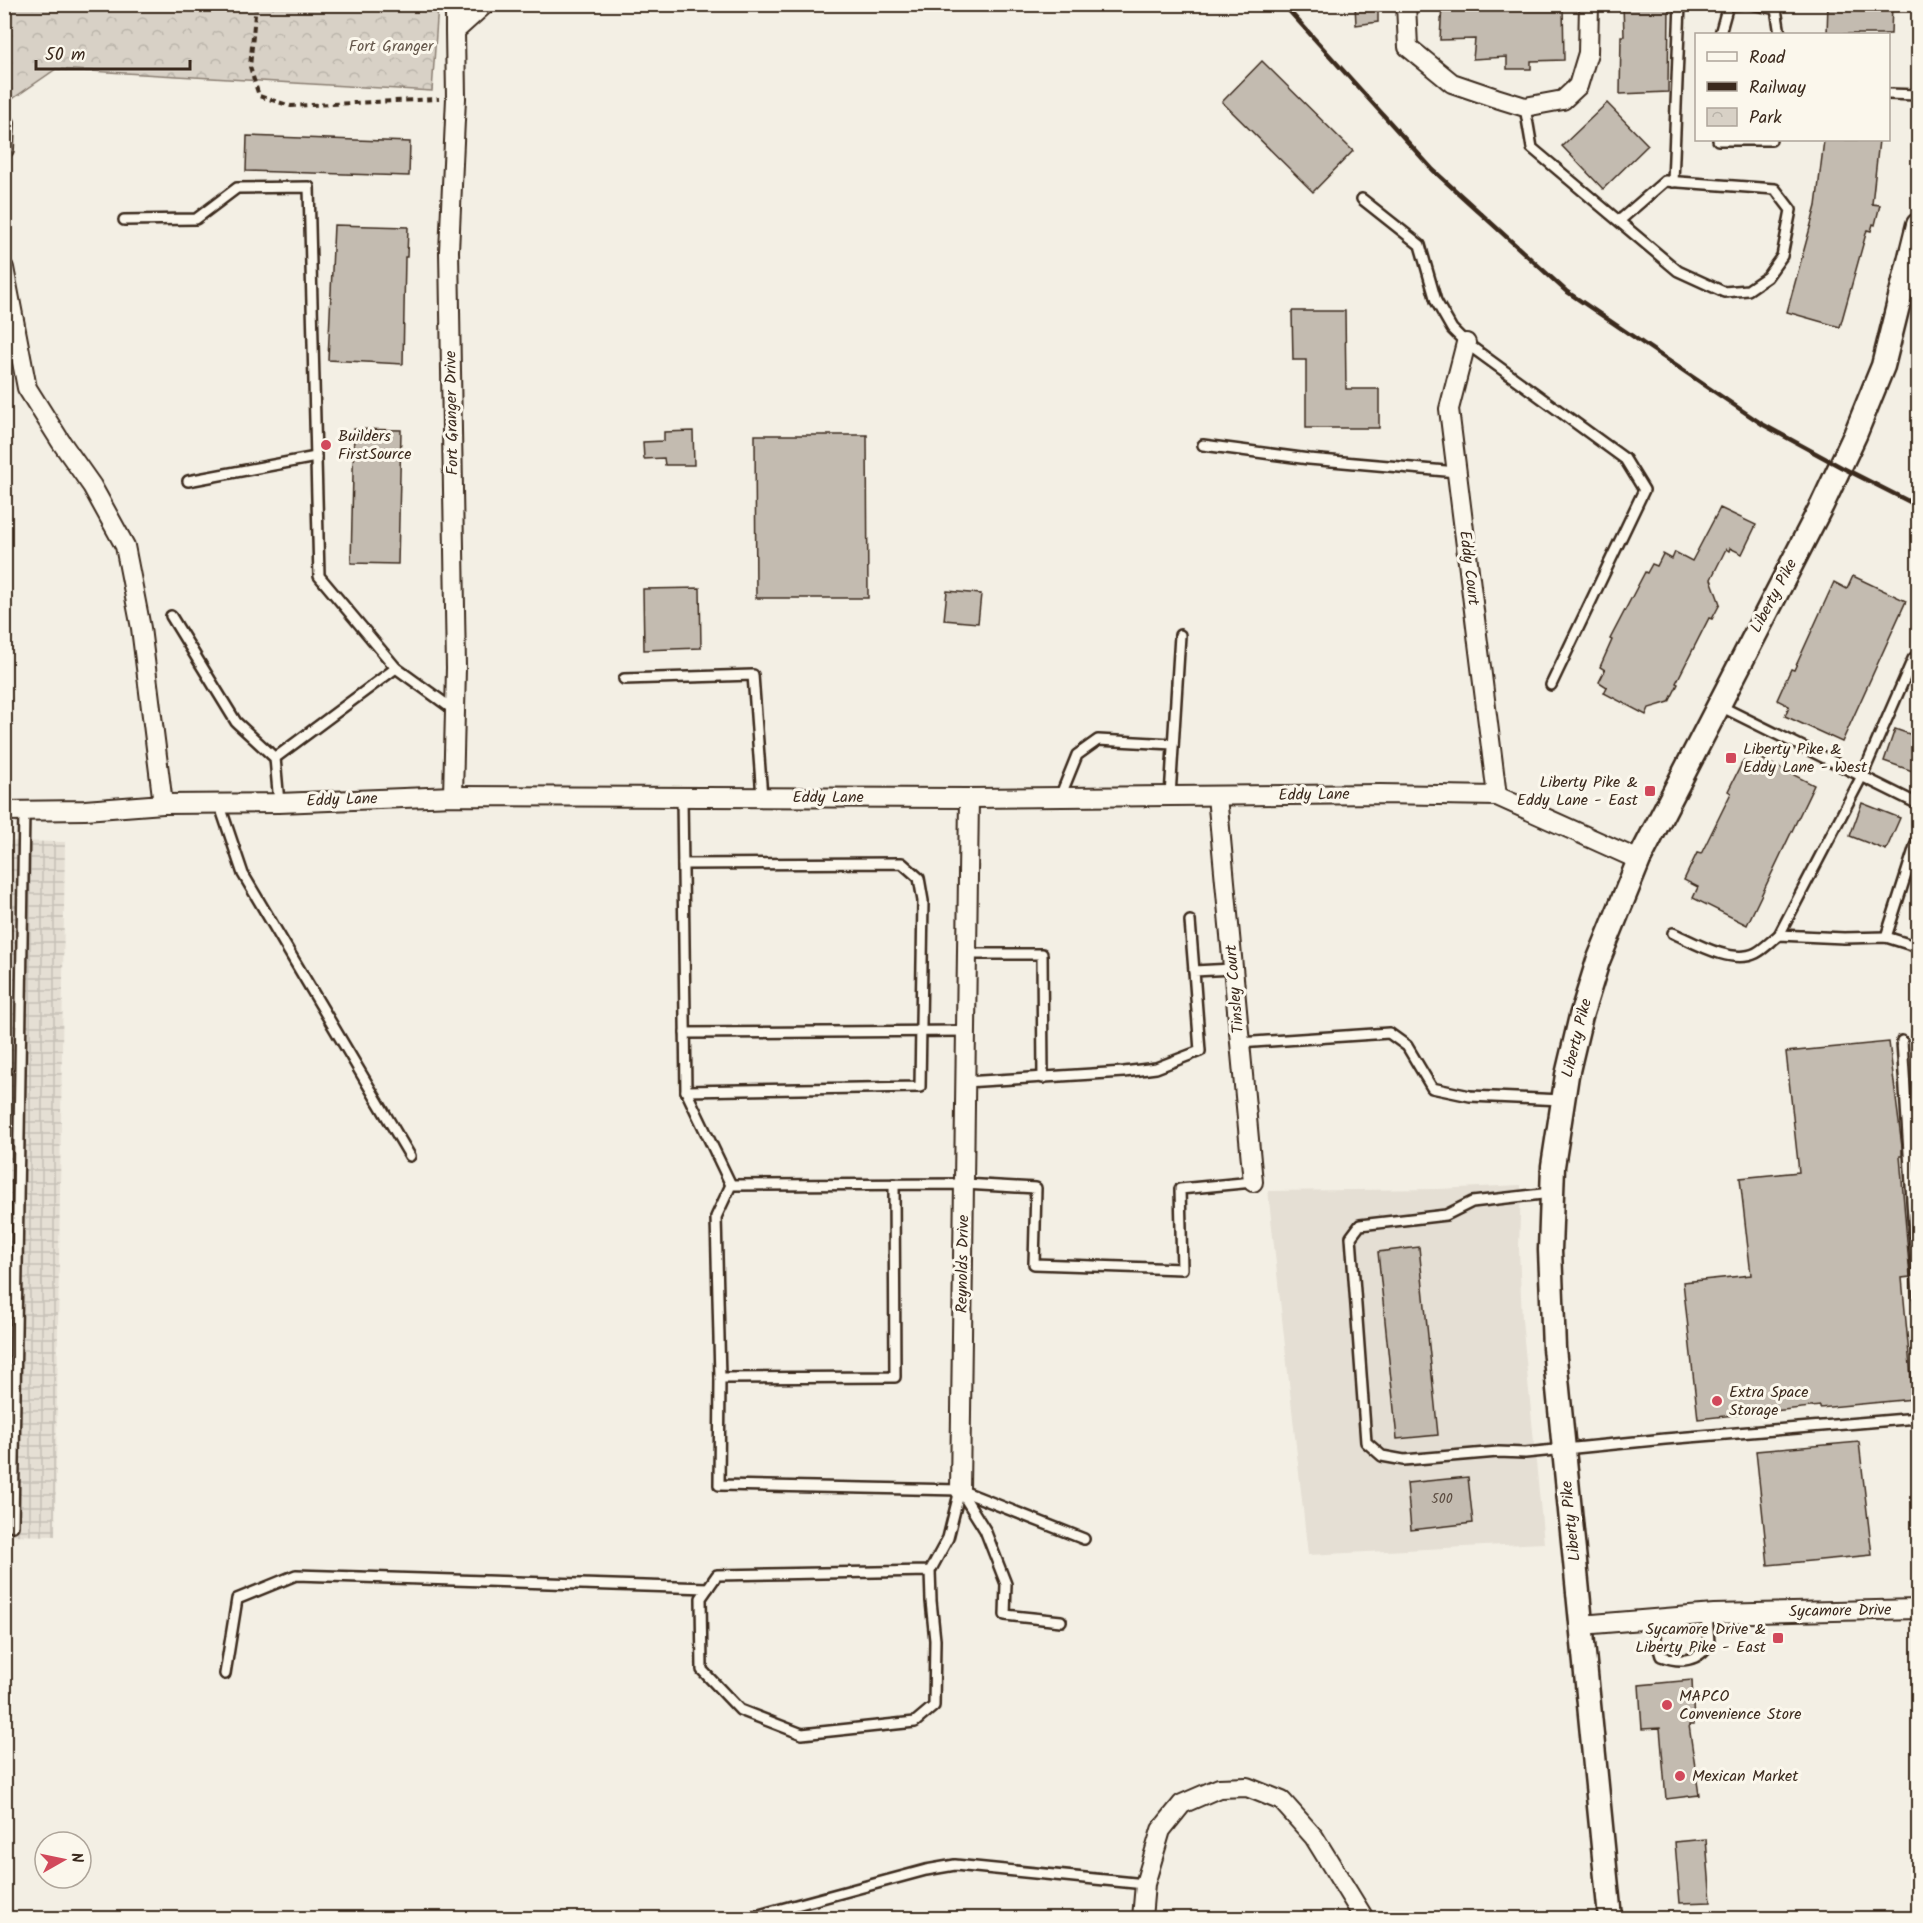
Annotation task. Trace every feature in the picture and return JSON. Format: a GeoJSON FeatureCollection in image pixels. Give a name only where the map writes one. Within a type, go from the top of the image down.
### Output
{"type":"FeatureCollection","features":[{"type":"Feature","properties":{"kind":"street","name":"Fort Granger Drive"},"geometry":{"type":"LineString","coordinates":[[453,796],[455,710],[449,251],[456,98],[455,4]]}},
{"type":"Feature","properties":{"kind":"street"},"geometry":{"type":"LineString","coordinates":[[455,31],[485,4]]}},
{"type":"Feature","properties":{"kind":"street"},"geometry":{"type":"LineString","coordinates":[[1406,4],[1408,47],[1452,83],[1525,106],[1563,100],[1578,86],[1588,53],[1589,4]]}},
{"type":"Feature","properties":{"kind":"street"},"geometry":{"type":"LineString","coordinates":[[4,149],[5,123]]}},
{"type":"Feature","properties":{"kind":"street","name":"Liberty Pike"},"geometry":{"type":"LineString","coordinates":[[1610,1918],[1554,1348],[1550,1250],[1552,1193],[1553,1166],[1563,1100],[1581,1017],[1594,972],[1639,860],[1822,505],[1855,435],[1883,366],[1918,225]]}},
{"type":"Feature","properties":{"kind":"street"},"geometry":{"type":"LineString","coordinates":[[4,268],[27,388],[92,486],[125,546],[141,628],[163,804]]}},
{"type":"Feature","properties":{"kind":"street","name":"Eddy Court"},"geometry":{"type":"LineString","coordinates":[[1466,343],[1449,409],[1497,796]]}},
{"type":"Feature","properties":{"kind":"street","name":"Eddy Lane"},"geometry":{"type":"LineString","coordinates":[[4,811],[453,796],[969,798],[1497,796],[1639,860]]}},
{"type":"Feature","properties":{"kind":"street","name":"Tinsley Court"},"geometry":{"type":"LineString","coordinates":[[1217,796],[1253,1182]]}},
{"type":"Feature","properties":{"kind":"street","name":"Reynolds Drive"},"geometry":{"type":"LineString","coordinates":[[960,1490],[969,798]]}},
{"type":"Feature","properties":{"kind":"street","name":"Sycamore Drive"},"geometry":{"type":"LineString","coordinates":[[1581,1624],[1707,1614],[1918,1609]]}},
{"type":"Feature","properties":{"kind":"street"},"geometry":{"type":"LineString","coordinates":[[1142,1918],[1145,1884],[1161,1830],[1182,1804],[1219,1788],[1246,1787],[1282,1801],[1314,1837],[1364,1918]]}},
{"type":"Feature","properties":{"kind":"lane"},"geometry":{"type":"LineString","coordinates":[[1672,182],[1680,4]]}},
{"type":"Feature","properties":{"kind":"lane"},"geometry":{"type":"LineString","coordinates":[[1720,33],[1728,5],[1740,4]]}},
{"type":"Feature","properties":{"kind":"lane"},"geometry":{"type":"LineString","coordinates":[[1751,4],[1776,9],[1780,33]]}},
{"type":"Feature","properties":{"kind":"lane"},"geometry":{"type":"LineString","coordinates":[[1890,94],[1918,95]]}},
{"type":"Feature","properties":{"kind":"lane"},"geometry":{"type":"LineString","coordinates":[[1525,106],[1532,148],[1678,271],[1724,292],[1749,290],[1767,278],[1782,256],[1791,210],[1775,189],[1665,181],[1619,221]]}},
{"type":"Feature","properties":{"kind":"lane"},"geometry":{"type":"LineString","coordinates":[[124,220],[196,219],[237,188],[309,187],[319,576],[396,668],[455,710]]}},
{"type":"Feature","properties":{"kind":"lane"},"geometry":{"type":"LineString","coordinates":[[1362,199],[1420,245],[1436,301],[1452,329],[1466,343],[1625,459],[1644,490],[1551,685]]}},
{"type":"Feature","properties":{"kind":"lane"},"geometry":{"type":"LineString","coordinates":[[1203,445],[1309,459],[1457,472]]}},
{"type":"Feature","properties":{"kind":"lane"},"geometry":{"type":"LineString","coordinates":[[188,481],[316,457]]}},
{"type":"Feature","properties":{"kind":"lane"},"geometry":{"type":"LineString","coordinates":[[171,616],[236,722],[275,758],[279,802]]}},
{"type":"Feature","properties":{"kind":"lane"},"geometry":{"type":"LineString","coordinates":[[1170,796],[1180,635]]}},
{"type":"Feature","properties":{"kind":"lane"},"geometry":{"type":"LineString","coordinates":[[1674,933],[1720,954],[1735,956],[1754,954],[1779,935],[1862,776],[1913,658],[1918,654]]}},
{"type":"Feature","properties":{"kind":"lane"},"geometry":{"type":"LineString","coordinates":[[275,758],[396,668]]}},
{"type":"Feature","properties":{"kind":"lane"},"geometry":{"type":"LineString","coordinates":[[624,679],[753,675],[762,797]]}},
{"type":"Feature","properties":{"kind":"lane"},"geometry":{"type":"LineString","coordinates":[[1718,705],[1918,804]]}},
{"type":"Feature","properties":{"kind":"lane"},"geometry":{"type":"LineString","coordinates":[[1060,797],[1077,755],[1098,740],[1173,744]]}},
{"type":"Feature","properties":{"kind":"lane"},"geometry":{"type":"LineString","coordinates":[[682,797],[686,1091],[731,1185]]}},
{"type":"Feature","properties":{"kind":"lane"},"geometry":{"type":"LineString","coordinates":[[219,803],[243,874],[410,1156]]}},
{"type":"Feature","properties":{"kind":"lane"},"geometry":{"type":"LineString","coordinates":[[13,1526],[24,811]]}},
{"type":"Feature","properties":{"kind":"lane"},"geometry":{"type":"LineString","coordinates":[[1886,937],[1918,837]]}},
{"type":"Feature","properties":{"kind":"lane"},"geometry":{"type":"LineString","coordinates":[[683,864],[902,863],[919,878],[922,901],[920,1087],[686,1091]]}},
{"type":"Feature","properties":{"kind":"lane"},"geometry":{"type":"LineString","coordinates":[[965,1082],[1156,1068],[1200,1051],[1190,921]]}},
{"type":"Feature","properties":{"kind":"lane"},"geometry":{"type":"LineString","coordinates":[[1779,935],[1886,937],[1918,947]]}},
{"type":"Feature","properties":{"kind":"lane"},"geometry":{"type":"LineString","coordinates":[[967,954],[1042,954],[1043,1078]]}},
{"type":"Feature","properties":{"kind":"lane"},"geometry":{"type":"LineString","coordinates":[[1194,971],[1233,969]]}},
{"type":"Feature","properties":{"kind":"lane"},"geometry":{"type":"LineString","coordinates":[[685,1033],[966,1031]]}},
{"type":"Feature","properties":{"kind":"lane"},"geometry":{"type":"LineString","coordinates":[[1239,1043],[1389,1033],[1407,1046],[1432,1088],[1470,1096],[1563,1100]]}},
{"type":"Feature","properties":{"kind":"lane"},"geometry":{"type":"LineString","coordinates":[[1902,1041],[1918,1296]]}},
{"type":"Feature","properties":{"kind":"lane"},"geometry":{"type":"LineString","coordinates":[[731,1185],[964,1184],[1036,1188],[1034,1264],[1182,1269],[1180,1189],[1253,1182]]}},
{"type":"Feature","properties":{"kind":"lane"},"geometry":{"type":"LineString","coordinates":[[720,1378],[895,1377],[894,1184]]}},
{"type":"Feature","properties":{"kind":"lane"},"geometry":{"type":"LineString","coordinates":[[731,1185],[716,1217],[720,1378],[719,1485],[960,1490],[1084,1539]]}},
{"type":"Feature","properties":{"kind":"lane"},"geometry":{"type":"LineString","coordinates":[[1552,1193],[1472,1202],[1446,1215],[1360,1224],[1351,1238],[1366,1442],[1382,1456],[1404,1460],[1498,1452],[1525,1453],[1918,1418]]}},
{"type":"Feature","properties":{"kind":"lane"},"geometry":{"type":"LineString","coordinates":[[930,1571],[717,1575],[701,1598],[702,1670],[740,1710],[802,1734],[915,1722],[934,1706],[935,1640],[930,1571],[948,1538],[960,1490]]}},
{"type":"Feature","properties":{"kind":"lane"},"geometry":{"type":"LineString","coordinates":[[960,1490],[985,1530],[1006,1584],[1005,1615],[1062,1621]]}},
{"type":"Feature","properties":{"kind":"lane"},"geometry":{"type":"LineString","coordinates":[[225,1674],[237,1599],[296,1575],[708,1588]]}},
{"type":"Feature","properties":{"kind":"lane"},"geometry":{"type":"LineString","coordinates":[[1654,1619],[1654,1633],[1661,1656],[1673,1660],[1686,1659],[1697,1657],[1709,1643],[1707,1614]]}},
{"type":"Feature","properties":{"kind":"lane"},"geometry":{"type":"LineString","coordinates":[[748,1918],[926,1870],[955,1865],[1145,1884]]}},
{"type":"Feature","properties":{"kind":"path"},"geometry":{"type":"LineString","coordinates":[[256,4],[250,68],[259,96],[291,106],[456,98]]}},
{"type":"Feature","properties":{"kind":"shaded area"},"geometry":{"type":"Polygon","coordinates":[[[5,841],[65,842],[55,1536],[5,1535],[5,841]]]}},
{"type":"Feature","properties":{"kind":"shaded area"},"geometry":{"type":"Polygon","coordinates":[[[1521,1185],[1519,1249],[1522,1320],[1544,1543],[1308,1555],[1268,1191],[1438,1189],[1521,1185]]]}},
{"type":"Feature","properties":{"kind":"green space","name":"Fort Granger"},"geometry":{"type":"Polygon","coordinates":[[[5,4],[438,5],[432,91],[56,69],[5,104],[5,4]]]}},
{"type":"Feature","properties":{"kind":"building"},"geometry":{"type":"Polygon","coordinates":[[[1355,4],[1378,4],[1378,22],[1356,25],[1355,4]]]}},
{"type":"Feature","properties":{"kind":"building"},"geometry":{"type":"Polygon","coordinates":[[[1442,4],[1563,4],[1564,60],[1531,61],[1531,69],[1507,69],[1507,57],[1473,59],[1475,39],[1440,40],[1442,4]]]}},
{"type":"Feature","properties":{"kind":"building"},"geometry":{"type":"Polygon","coordinates":[[[1623,4],[1669,4],[1668,92],[1620,94],[1621,36],[1624,36],[1623,4]]]}},
{"type":"Feature","properties":{"kind":"building"},"geometry":{"type":"Polygon","coordinates":[[[1828,4],[1892,4],[1891,34],[1827,33],[1828,4]]]}},
{"type":"Feature","properties":{"kind":"building"},"geometry":{"type":"Polygon","coordinates":[[[1262,61],[1353,151],[1313,192],[1222,102],[1262,61]]]}},
{"type":"Feature","properties":{"kind":"building"},"geometry":{"type":"Polygon","coordinates":[[[1607,103],[1648,145],[1603,189],[1562,146],[1607,103]]]}},
{"type":"Feature","properties":{"kind":"building"},"geometry":{"type":"Polygon","coordinates":[[[247,136],[410,142],[409,176],[246,171],[247,136]]]}},
{"type":"Feature","properties":{"kind":"building"},"geometry":{"type":"Polygon","coordinates":[[[1824,141],[1879,141],[1872,204],[1880,205],[1875,225],[1873,224],[1871,231],[1867,230],[1840,327],[1787,312],[1816,206],[1824,141]]]}},
{"type":"Feature","properties":{"kind":"building"},"geometry":{"type":"Polygon","coordinates":[[[334,225],[408,227],[407,257],[405,257],[403,364],[328,360],[334,225]]]}},
{"type":"Feature","properties":{"kind":"building"},"geometry":{"type":"Polygon","coordinates":[[[1292,311],[1345,311],[1346,389],[1379,389],[1379,428],[1306,428],[1306,360],[1293,360],[1292,311]]]}},
{"type":"Feature","properties":{"kind":"building"},"geometry":{"type":"Polygon","coordinates":[[[354,429],[401,430],[398,564],[351,563],[354,429]]]}},
{"type":"Feature","properties":{"kind":"building"},"geometry":{"type":"Polygon","coordinates":[[[693,431],[694,465],[665,465],[664,458],[644,459],[643,442],[664,441],[664,432],[693,431]]]}},
{"type":"Feature","properties":{"kind":"building"},"geometry":{"type":"Polygon","coordinates":[[[755,435],[867,435],[868,598],[756,598],[755,435]]]}},
{"type":"Feature","properties":{"kind":"building"},"geometry":{"type":"Polygon","coordinates":[[[1720,508],[1756,525],[1742,554],[1730,548],[1729,551],[1726,549],[1711,579],[1720,604],[1712,619],[1709,618],[1676,683],[1678,684],[1669,702],[1649,708],[1646,715],[1604,693],[1607,687],[1599,682],[1605,670],[1600,667],[1612,640],[1610,639],[1645,572],[1647,573],[1652,564],[1657,566],[1663,554],[1672,559],[1675,552],[1692,561],[1720,508]]]}},
{"type":"Feature","properties":{"kind":"building"},"geometry":{"type":"Polygon","coordinates":[[[1853,576],[1906,601],[1842,742],[1785,716],[1789,706],[1777,700],[1791,669],[1794,670],[1834,582],[1847,589],[1853,576]]]}},
{"type":"Feature","properties":{"kind":"building"},"geometry":{"type":"Polygon","coordinates":[[[700,588],[701,648],[644,650],[643,589],[700,588]]]}},
{"type":"Feature","properties":{"kind":"building"},"geometry":{"type":"Polygon","coordinates":[[[947,591],[981,594],[978,623],[944,620],[947,591]]]}},
{"type":"Feature","properties":{"kind":"building"},"geometry":{"type":"Polygon","coordinates":[[[1895,729],[1918,737],[1918,773],[1884,761],[1895,729]]]}},
{"type":"Feature","properties":{"kind":"building"},"geometry":{"type":"Polygon","coordinates":[[[1760,758],[1814,785],[1747,925],[1693,898],[1698,887],[1684,880],[1697,853],[1701,854],[1731,793],[1728,791],[1743,761],[1756,767],[1760,758]]]}},
{"type":"Feature","properties":{"kind":"building"},"geometry":{"type":"Polygon","coordinates":[[[1862,803],[1900,818],[1886,850],[1850,836],[1862,803]]]}},
{"type":"Feature","properties":{"kind":"building"},"geometry":{"type":"Polygon","coordinates":[[[1889,1042],[1902,1147],[1902,1156],[1900,1156],[1910,1277],[1902,1278],[1913,1399],[1698,1419],[1683,1282],[1751,1275],[1740,1178],[1799,1172],[1786,1052],[1889,1042]]]}},
{"type":"Feature","properties":{"kind":"building"},"geometry":{"type":"Polygon","coordinates":[[[1419,1247],[1438,1435],[1397,1439],[1378,1252],[1419,1247]]]}},
{"type":"Feature","properties":{"kind":"building"},"geometry":{"type":"Polygon","coordinates":[[[1859,1442],[1872,1555],[1768,1565],[1756,1451],[1859,1442]]]}},
{"type":"Feature","properties":{"kind":"building"},"geometry":{"type":"Polygon","coordinates":[[[1468,1477],[1473,1523],[1411,1530],[1407,1483],[1468,1477]]]}},
{"type":"Feature","properties":{"kind":"building"},"geometry":{"type":"Polygon","coordinates":[[[1692,1680],[1694,1725],[1689,1725],[1699,1795],[1666,1799],[1660,1728],[1642,1729],[1639,1685],[1692,1680]]]}},
{"type":"Feature","properties":{"kind":"building"},"geometry":{"type":"Polygon","coordinates":[[[1706,1839],[1711,1902],[1680,1903],[1675,1842],[1706,1839]]]}},
{"type":"Feature","properties":{"kind":"railway"},"geometry":{"type":"LineString","coordinates":[[1283,4],[1433,170],[1566,291],[1762,424],[1918,506]]}},
{"type":"Feature","properties":{"kind":"place","name":"Builders FirstSource"},"geometry":{"type":"Point","coordinates":[326,445]}},
{"type":"Feature","properties":{"kind":"place","name":"Liberty Pike & Eddy Lane - West"},"geometry":{"type":"Point","coordinates":[1731,758]}},
{"type":"Feature","properties":{"kind":"place","name":"Liberty Pike & Eddy Lane - East"},"geometry":{"type":"Point","coordinates":[1650,791]}},
{"type":"Feature","properties":{"kind":"place","name":"Extra Space Storage"},"geometry":{"type":"Point","coordinates":[1717,1401]}},
{"type":"Feature","properties":{"kind":"place","name":"Sycamore Drive & Liberty Pike - East"},"geometry":{"type":"Point","coordinates":[1778,1638]}},
{"type":"Feature","properties":{"kind":"place","name":"MAPCO Convenience Store"},"geometry":{"type":"Point","coordinates":[1667,1705]}},
{"type":"Feature","properties":{"kind":"place","name":"Mexican Market"},"geometry":{"type":"Point","coordinates":[1680,1776]}}]}
